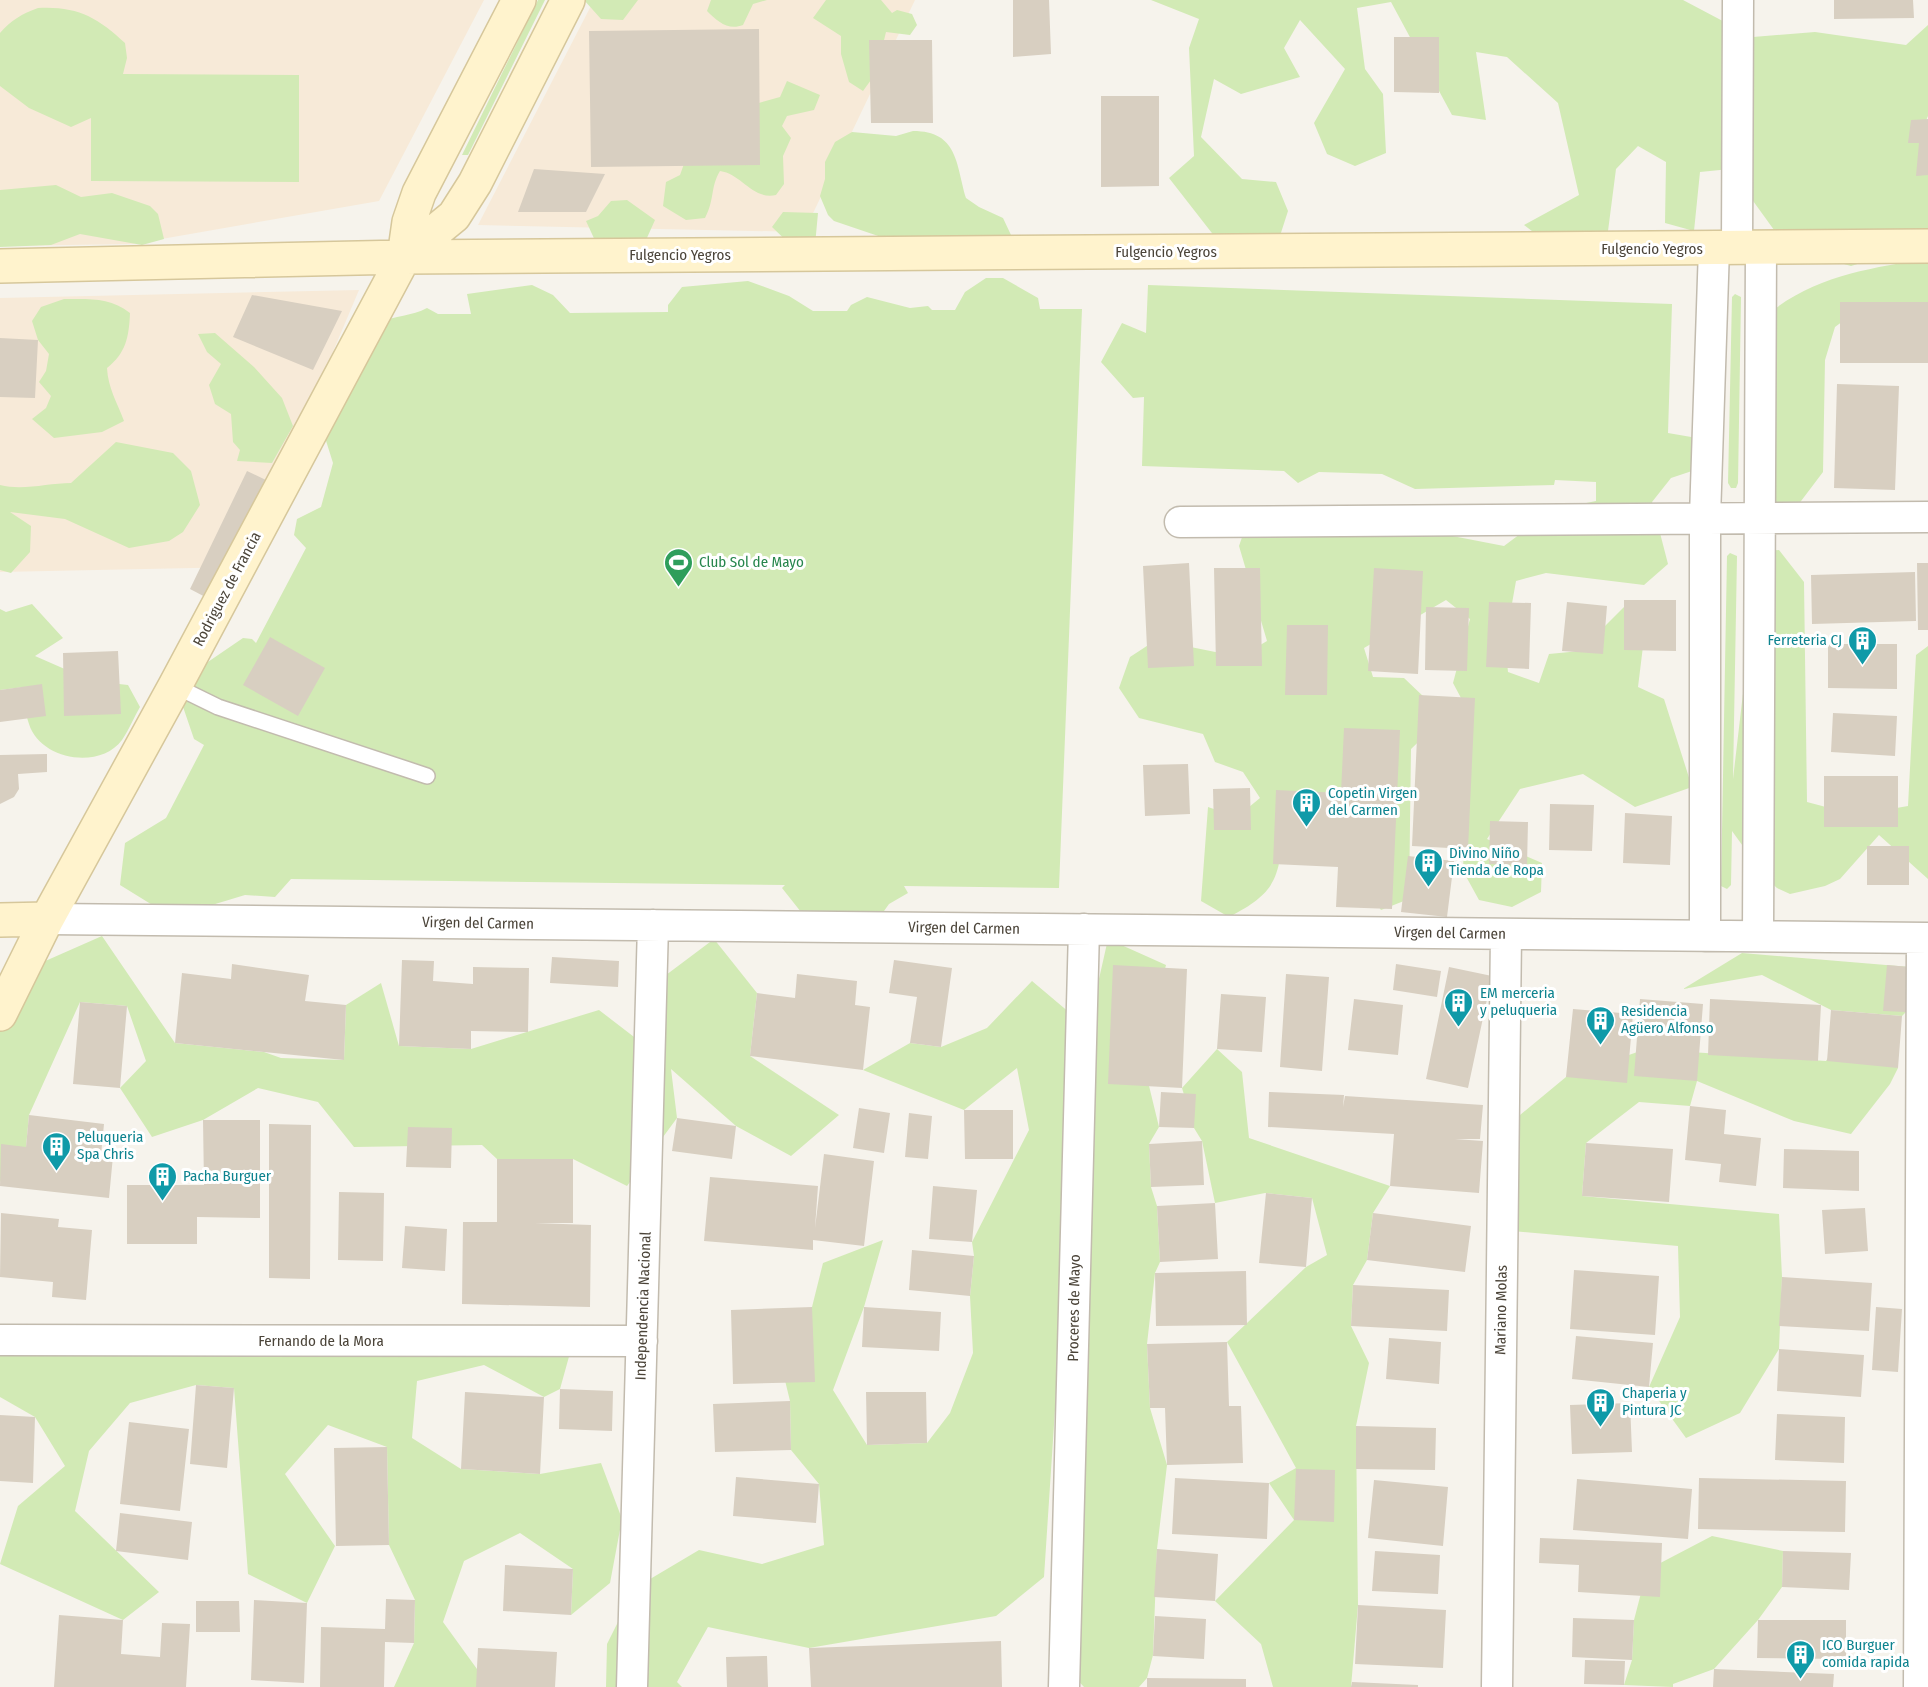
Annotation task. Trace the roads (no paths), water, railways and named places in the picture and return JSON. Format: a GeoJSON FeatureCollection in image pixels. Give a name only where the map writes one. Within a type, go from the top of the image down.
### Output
{"type":"FeatureCollection","features":[{"type":"Feature","properties":{"kind":"main road"},"geometry":{"type":"LineString","coordinates":[[404,257],[409,222],[419,193],[519,0]]}},
{"type":"Feature","properties":{"kind":"main road"},"geometry":{"type":"LineString","coordinates":[[404,257],[454,216],[475,183],[568,0]]}},
{"type":"Feature","properties":{"kind":"main road","name":"Fulgencio Yegros"},"geometry":{"type":"LineString","coordinates":[[0,266],[404,257],[1928,246]]}},
{"type":"Feature","properties":{"kind":"main road","name":"Rodriguez de Francia"},"geometry":{"type":"LineString","coordinates":[[0,1014],[47,920],[404,257]]}},
{"type":"Feature","properties":{"kind":"main road","name":"Virgen del Carmen"},"geometry":{"type":"LineString","coordinates":[[0,920],[47,920]]}},
{"type":"Feature","properties":{"kind":"street"},"geometry":{"type":"LineString","coordinates":[[1738,0],[1737,248],[1759,517],[1758,934]]}},
{"type":"Feature","properties":{"kind":"street"},"geometry":{"type":"LineString","coordinates":[[1705,936],[1705,517],[1737,248]]}},
{"type":"Feature","properties":{"kind":"street"},"geometry":{"type":"LineString","coordinates":[[1180,522],[1928,517]]}},
{"type":"Feature","properties":{"kind":"street","name":"Virgen del Carmen"},"geometry":{"type":"LineString","coordinates":[[47,920],[1705,936],[1758,934],[1925,938]]}},
{"type":"Feature","properties":{"kind":"street","name":"Independencia Nacional"},"geometry":{"type":"LineString","coordinates":[[632,1687],[653,925]]}},
{"type":"Feature","properties":{"kind":"street","name":"Proceres de Mayo"},"geometry":{"type":"LineString","coordinates":[[1064,1687],[1084,929]]}},
{"type":"Feature","properties":{"kind":"street","name":"Mariano Molas"},"geometry":{"type":"LineString","coordinates":[[1497,1687],[1506,934]]}},
{"type":"Feature","properties":{"kind":"street"},"geometry":{"type":"LineString","coordinates":[[1919,1687],[1925,938]]}},
{"type":"Feature","properties":{"kind":"street","name":"Fernando de la Mora"},"geometry":{"type":"LineString","coordinates":[[0,1340],[642,1341]]}},
{"type":"Feature","properties":{"kind":"lane"},"geometry":{"type":"LineString","coordinates":[[175,686],[218,707],[427,776]]}},
{"type":"Feature","properties":{"kind":"place","name":"Club Sol de Mayo"},"geometry":{"type":"Point","coordinates":[678,588]}},
{"type":"Feature","properties":{"kind":"place","name":"Ferreteria CJ"},"geometry":{"type":"Point","coordinates":[1863,666]}},
{"type":"Feature","properties":{"kind":"place","name":"Copetin Virgen del Carmen"},"geometry":{"type":"Point","coordinates":[1307,828]}},
{"type":"Feature","properties":{"kind":"place","name":"Divino Niño Tienda de Ropa"},"geometry":{"type":"Point","coordinates":[1428,888]}},
{"type":"Feature","properties":{"kind":"place","name":"EM merceria y peluqueria"},"geometry":{"type":"Point","coordinates":[1459,1028]}},
{"type":"Feature","properties":{"kind":"place","name":"Residencia Agüero Alfonso"},"geometry":{"type":"Point","coordinates":[1600,1046]}},
{"type":"Feature","properties":{"kind":"place","name":"Peluqueria Spa Chris"},"geometry":{"type":"Point","coordinates":[56,1172]}},
{"type":"Feature","properties":{"kind":"place","name":"Pacha Burguer"},"geometry":{"type":"Point","coordinates":[162,1202]}},
{"type":"Feature","properties":{"kind":"place","name":"Chaperia y Pintura JC"},"geometry":{"type":"Point","coordinates":[1601,1428]}},
{"type":"Feature","properties":{"kind":"place","name":"ICO Burguer comida rapida"},"geometry":{"type":"Point","coordinates":[1801,1680]}}]}
